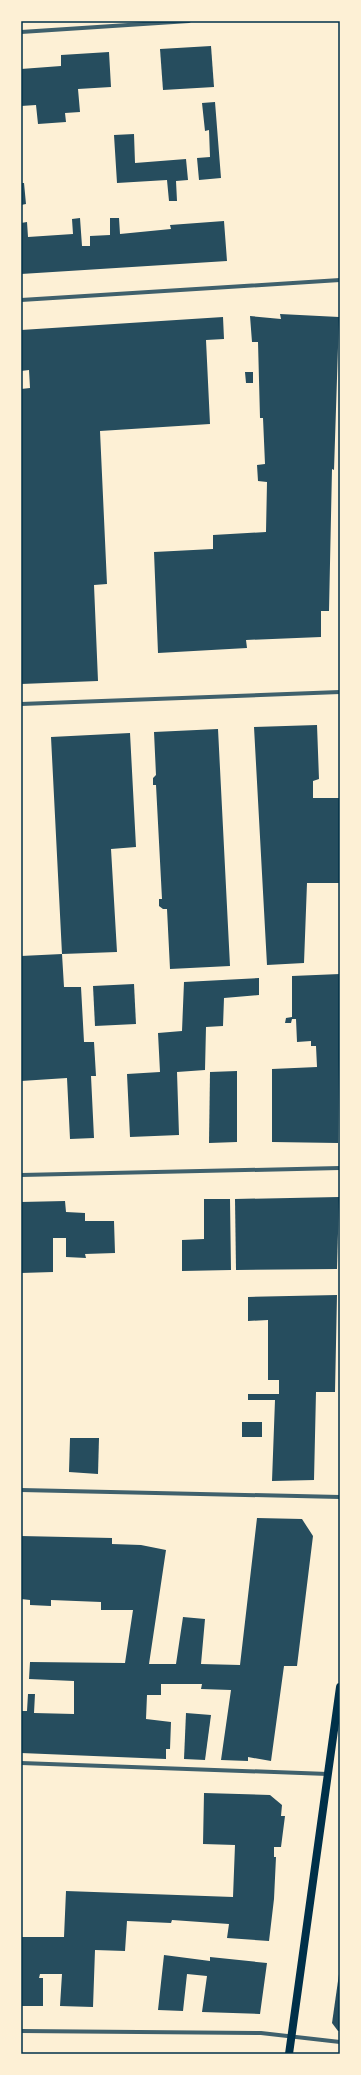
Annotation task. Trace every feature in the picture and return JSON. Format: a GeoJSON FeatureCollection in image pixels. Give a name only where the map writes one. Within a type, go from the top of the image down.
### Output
{"type":"FeatureCollection","features":[{"type":"Feature","properties":{"kind":"main road"},"geometry":{"type":"LineString","coordinates":[[289,2054],[290,2037],[338,1714],[340,1687]]}},
{"type":"Feature","properties":{"kind":"street"},"geometry":{"type":"LineString","coordinates":[[21,32],[189,21]]}},
{"type":"Feature","properties":{"kind":"street"},"geometry":{"type":"LineString","coordinates":[[21,300],[340,280]]}},
{"type":"Feature","properties":{"kind":"street"},"geometry":{"type":"LineString","coordinates":[[21,704],[340,692]]}},
{"type":"Feature","properties":{"kind":"street"},"geometry":{"type":"LineString","coordinates":[[21,1174],[340,1168]]}},
{"type":"Feature","properties":{"kind":"street"},"geometry":{"type":"LineString","coordinates":[[21,1490],[340,1497]]}},
{"type":"Feature","properties":{"kind":"street"},"geometry":{"type":"LineString","coordinates":[[21,1763],[329,1774]]}},
{"type":"Feature","properties":{"kind":"street"},"geometry":{"type":"LineString","coordinates":[[21,2031],[261,2033],[340,2042]]}},
{"type":"Feature","properties":{"kind":"building"},"geometry":{"type":"Polygon","coordinates":[[[211,46],[214,87],[163,90],[160,49],[211,46]]]}},
{"type":"Feature","properties":{"kind":"building"},"geometry":{"type":"Polygon","coordinates":[[[109,52],[111,87],[78,89],[80,112],[65,113],[66,122],[38,124],[36,105],[21,106],[21,69],[61,66],[61,55],[109,52]]]}},
{"type":"Feature","properties":{"kind":"building"},"geometry":{"type":"Polygon","coordinates":[[[215,102],[221,178],[199,180],[197,158],[210,157],[209,130],[205,131],[202,103],[215,102]]]}},
{"type":"Feature","properties":{"kind":"building"},"geometry":{"type":"Polygon","coordinates":[[[134,134],[135,163],[186,159],[188,180],[176,181],[177,201],[169,201],[167,180],[117,183],[114,135],[134,134]]]}},
{"type":"Feature","properties":{"kind":"building"},"geometry":{"type":"Polygon","coordinates":[[[21,183],[24,183],[26,204],[21,205],[21,183]]]}},
{"type":"Feature","properties":{"kind":"building"},"geometry":{"type":"Polygon","coordinates":[[[80,218],[82,246],[90,246],[90,236],[110,235],[110,218],[119,218],[120,234],[171,229],[170,225],[224,221],[227,261],[21,274],[21,223],[27,222],[28,237],[73,234],[72,219],[80,218]]]}},
{"type":"Feature","properties":{"kind":"building"},"geometry":{"type":"Polygon","coordinates":[[[280,314],[339,317],[334,470],[332,469],[329,611],[321,611],[321,637],[246,640],[247,648],[158,653],[154,552],[213,549],[213,535],[266,532],[267,482],[258,481],[257,465],[265,464],[263,418],[260,418],[258,342],[252,342],[250,316],[281,319],[280,314]]]}},
{"type":"Feature","properties":{"kind":"building"},"geometry":{"type":"Polygon","coordinates":[[[223,317],[224,339],[206,340],[210,424],[100,431],[107,584],[94,585],[98,681],[21,684],[21,389],[30,388],[29,370],[21,371],[21,330],[223,317]]]}},
{"type":"Feature","properties":{"kind":"building"},"geometry":{"type":"Polygon","coordinates":[[[245,372],[253,372],[253,383],[246,383],[245,372]]]}},
{"type":"Feature","properties":{"kind":"building"},"geometry":{"type":"Polygon","coordinates":[[[317,725],[319,779],[313,781],[313,798],[340,798],[340,883],[307,883],[304,963],[267,965],[254,727],[317,725]]]}},
{"type":"Feature","properties":{"kind":"building"},"geometry":{"type":"Polygon","coordinates":[[[218,729],[230,966],[170,969],[167,909],[163,909],[159,906],[159,899],[162,899],[156,785],[153,785],[153,778],[156,775],[154,732],[218,729]]]}},
{"type":"Feature","properties":{"kind":"building"},"geometry":{"type":"Polygon","coordinates":[[[130,733],[136,847],[111,849],[117,952],[62,954],[51,737],[130,733]]]}},
{"type":"Feature","properties":{"kind":"building"},"geometry":{"type":"Polygon","coordinates":[[[62,954],[64,987],[81,987],[84,1042],[94,1042],[96,1076],[91,1076],[94,1138],[70,1139],[67,1078],[21,1081],[21,956],[62,954]]]}},
{"type":"Feature","properties":{"kind":"building"},"geometry":{"type":"Polygon","coordinates":[[[340,974],[338,1143],[272,1142],[272,1069],[317,1067],[316,1046],[311,1046],[311,1041],[297,1042],[296,1019],[292,1019],[291,1023],[285,1023],[286,1018],[292,1017],[292,976],[340,974]]]}},
{"type":"Feature","properties":{"kind":"building"},"geometry":{"type":"Polygon","coordinates":[[[259,978],[259,995],[224,998],[223,1026],[206,1027],[205,1070],[177,1072],[179,1135],[130,1137],[127,1074],[160,1072],[158,1033],[182,1031],[184,982],[259,978]]]}},
{"type":"Feature","properties":{"kind":"building"},"geometry":{"type":"Polygon","coordinates":[[[134,984],[136,1024],[95,1026],[93,986],[134,984]]]}},
{"type":"Feature","properties":{"kind":"building"},"geometry":{"type":"Polygon","coordinates":[[[237,1071],[237,1142],[209,1143],[210,1072],[237,1071]]]}},
{"type":"Feature","properties":{"kind":"building"},"geometry":{"type":"Polygon","coordinates":[[[339,1197],[337,1269],[236,1270],[235,1199],[339,1197]]]}},
{"type":"Feature","properties":{"kind":"building"},"geometry":{"type":"Polygon","coordinates":[[[204,1199],[230,1199],[231,1270],[182,1271],[182,1240],[204,1239],[204,1199]]]}},
{"type":"Feature","properties":{"kind":"building"},"geometry":{"type":"Polygon","coordinates":[[[65,1201],[66,1212],[85,1213],[85,1221],[114,1221],[115,1253],[85,1254],[86,1258],[66,1257],[66,1238],[53,1238],[53,1272],[21,1273],[21,1202],[65,1201]]]}},
{"type":"Feature","properties":{"kind":"building"},"geometry":{"type":"Polygon","coordinates":[[[337,1295],[335,1392],[316,1392],[314,1480],[272,1481],[275,1400],[248,1400],[248,1394],[279,1394],[279,1380],[268,1380],[268,1320],[248,1321],[248,1297],[337,1295]]]}},
{"type":"Feature","properties":{"kind":"building"},"geometry":{"type":"Polygon","coordinates":[[[242,1422],[262,1422],[262,1437],[242,1437],[242,1422]]]}},
{"type":"Feature","properties":{"kind":"building"},"geometry":{"type":"Polygon","coordinates":[[[70,1438],[99,1438],[98,1474],[69,1472],[70,1438]]]}},
{"type":"Feature","properties":{"kind":"building"},"geometry":{"type":"Polygon","coordinates":[[[257,1518],[302,1519],[313,1536],[297,1666],[284,1666],[271,1761],[248,1757],[248,1761],[221,1760],[231,1690],[201,1689],[202,1684],[161,1684],[161,1695],[147,1695],[146,1719],[171,1722],[170,1749],[166,1749],[166,1759],[21,1753],[21,1711],[27,1711],[28,1694],[35,1694],[34,1713],[74,1714],[74,1681],[29,1679],[30,1662],[125,1663],[133,1610],[101,1610],[101,1602],[51,1600],[51,1606],[30,1605],[30,1600],[21,1599],[21,1536],[112,1538],[112,1544],[141,1545],[166,1550],[149,1664],[176,1664],[183,1617],[205,1619],[201,1664],[240,1665],[257,1518]]]}},
{"type":"Feature","properties":{"kind":"building"},"geometry":{"type":"Polygon","coordinates":[[[186,1713],[211,1715],[205,1760],[184,1759],[186,1713]]]}},
{"type":"Feature","properties":{"kind":"building"},"geometry":{"type":"Polygon","coordinates":[[[204,1793],[270,1795],[282,1805],[281,1816],[285,1816],[281,1847],[274,1847],[274,1857],[276,1857],[274,1899],[269,1941],[227,1938],[229,1924],[172,1920],[171,1923],[127,1921],[125,1951],[95,1950],[93,2007],[60,2006],[62,1974],[40,1974],[39,1978],[43,1978],[43,2006],[21,2006],[21,1937],[64,1937],[66,1891],[233,1897],[235,1845],[203,1844],[204,1793]]]}},
{"type":"Feature","properties":{"kind":"building"},"geometry":{"type":"Polygon","coordinates":[[[164,1955],[210,1961],[210,1957],[267,1963],[260,2014],[202,2012],[207,1976],[187,1974],[183,2011],[158,2010],[164,1955]]]}},
{"type":"Feature","properties":{"kind":"building"},"geometry":{"type":"Polygon","coordinates":[[[339,1974],[340,2031],[338,2031],[332,2023],[339,1974]]]}}]}
